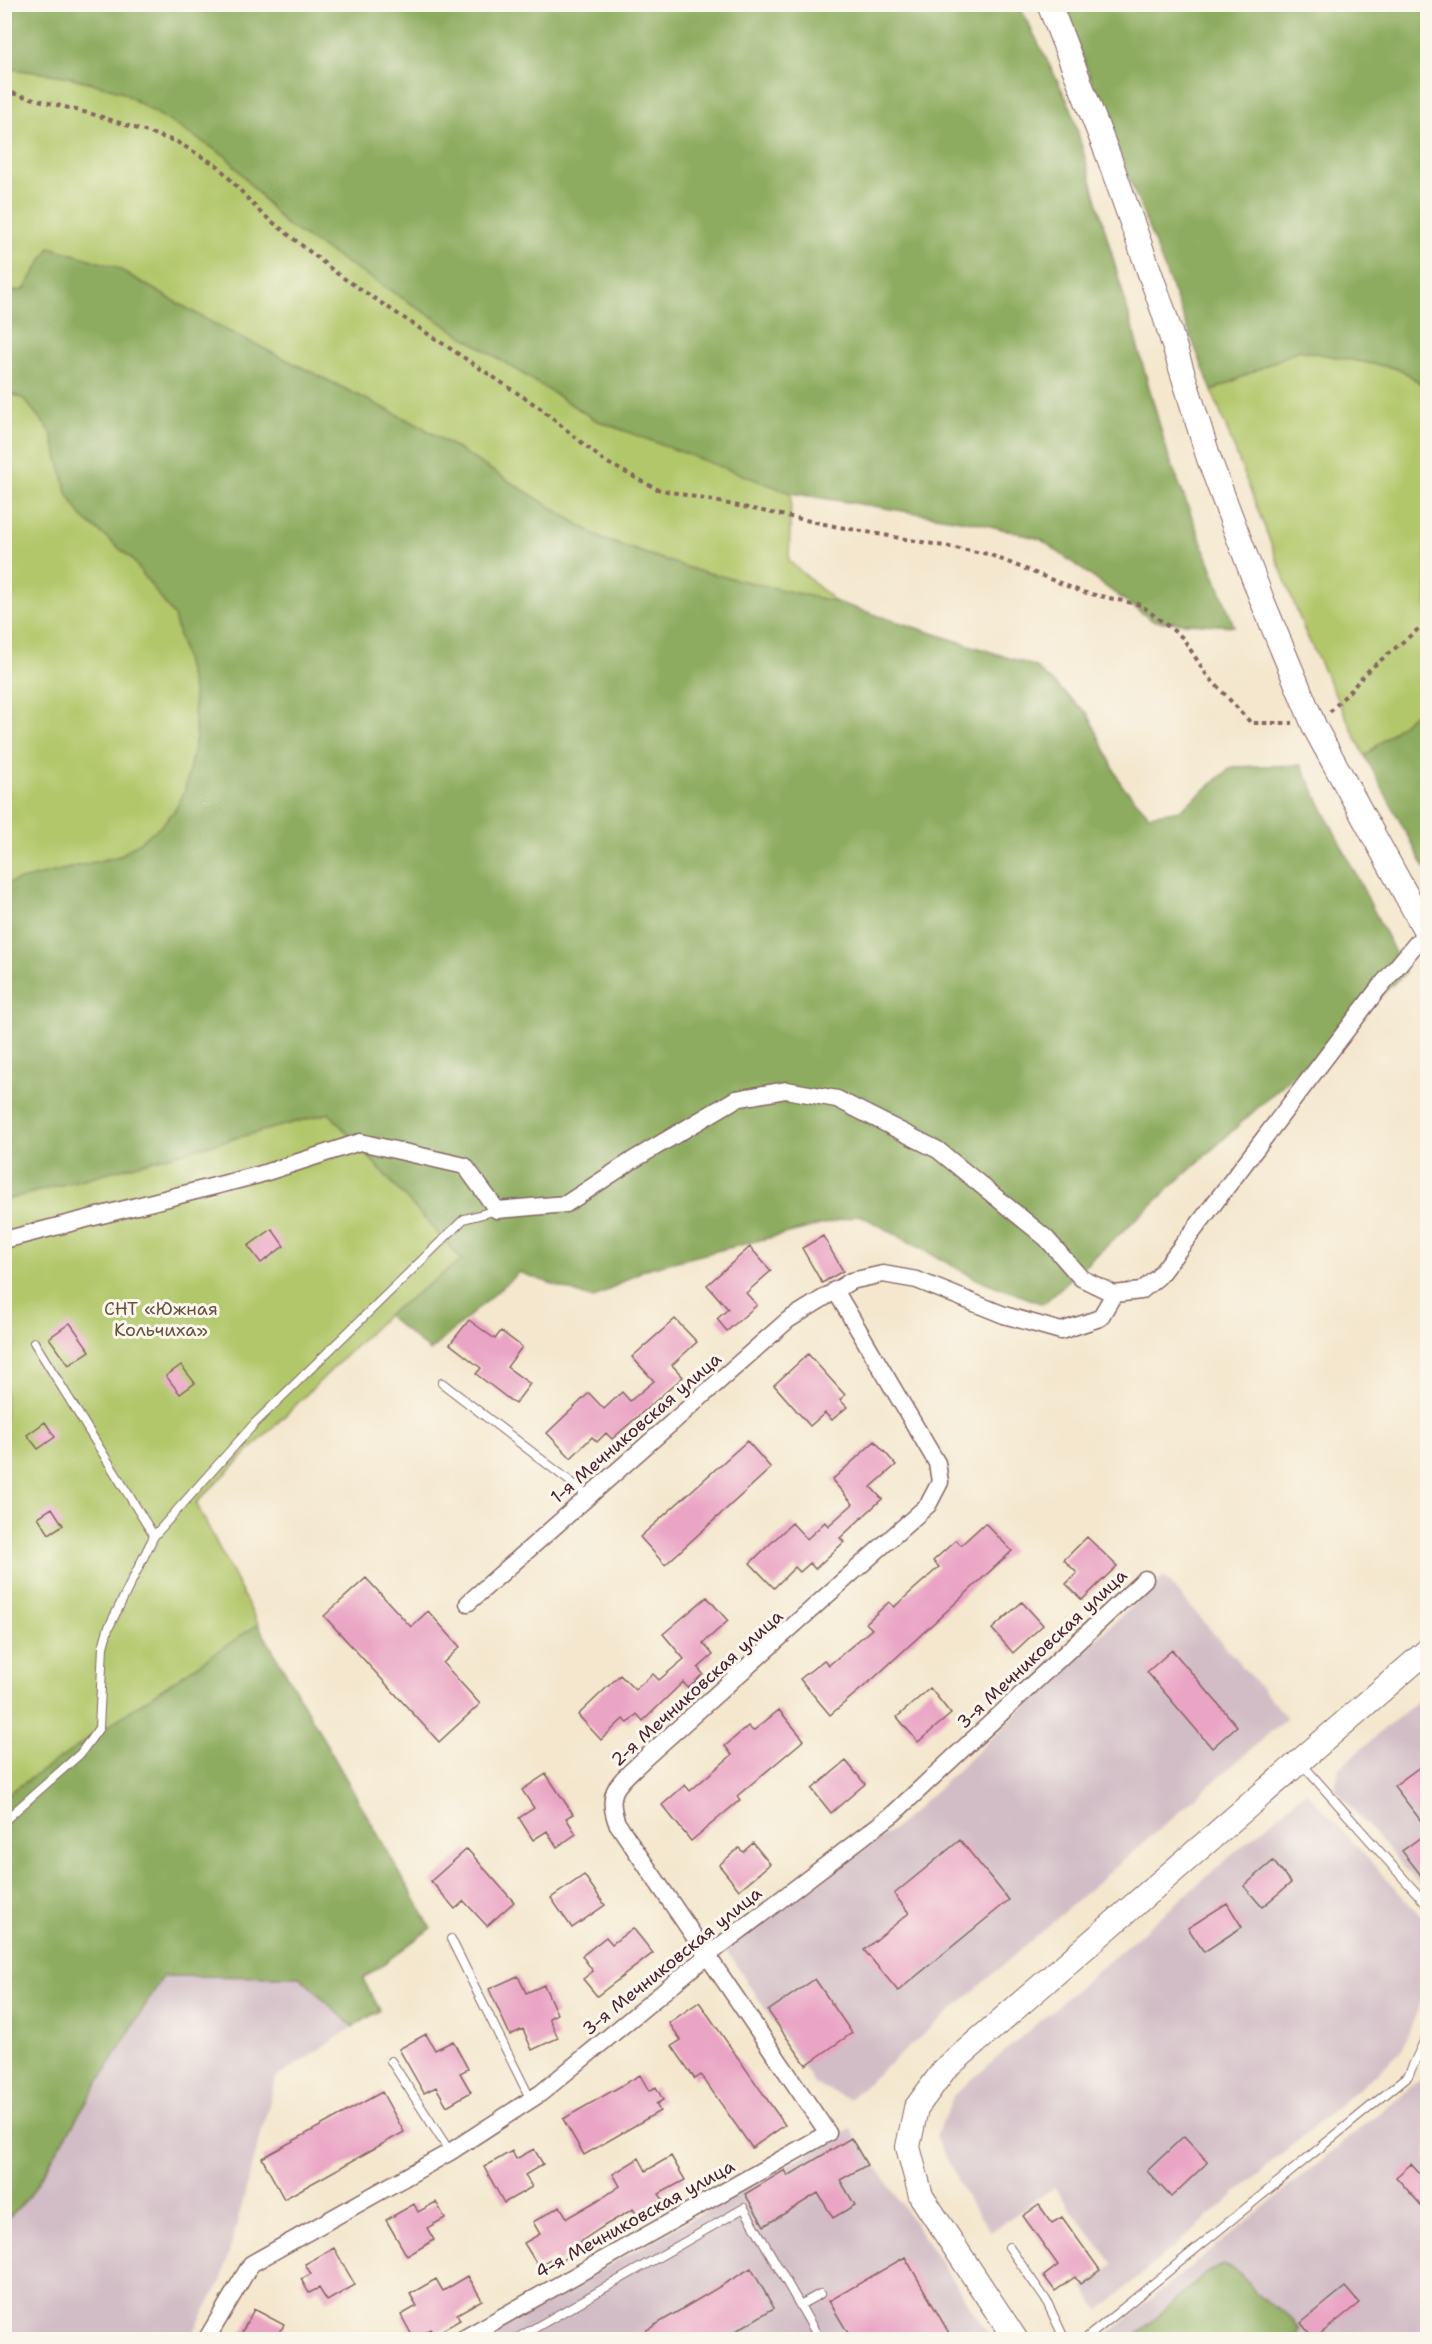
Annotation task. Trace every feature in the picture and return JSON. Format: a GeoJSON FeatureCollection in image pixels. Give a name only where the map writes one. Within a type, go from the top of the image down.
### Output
{"type":"FeatureCollection","features":[{"type":"Feature","properties":{"kind":"main road"},"geometry":{"type":"LineString","coordinates":[[1049,4],[1108,155],[1164,313],[1209,459],[1262,600],[1313,723],[1427,934]]}},
{"type":"Feature","properties":{"kind":"main road"},"geometry":{"type":"LineString","coordinates":[[1016,2340],[921,2196],[908,2147],[916,2108],[944,2070],[1428,1650]]}},
{"type":"Feature","properties":{"kind":"street"},"geometry":{"type":"LineString","coordinates":[[4,1240],[258,1175],[360,1142],[465,1166],[497,1210],[566,1204],[633,1160],[736,1099],[786,1090],[837,1099],[938,1150],[1046,1238],[1082,1278],[1114,1294],[1141,1291],[1158,1277],[1378,989],[1427,934]]}},
{"type":"Feature","properties":{"kind":"street","name":"1-я Мечниковская улица"},"geometry":{"type":"LineString","coordinates":[[468,1603],[788,1320],[851,1281],[883,1274],[917,1280],[1004,1315],[1061,1331],[1100,1318],[1114,1294]]}},
{"type":"Feature","properties":{"kind":"street","name":"2-я Мечниковская улица"},"geometry":{"type":"LineString","coordinates":[[828,2133],[617,1822],[611,1806],[612,1791],[644,1759],[928,1505],[940,1482],[937,1463],[835,1290]]}},
{"type":"Feature","properties":{"kind":"street","name":"3-я Мечниковская улица"},"geometry":{"type":"LineString","coordinates":[[206,2340],[251,2264],[450,2152],[531,2100],[708,1955],[893,1814],[1145,1579]]}},
{"type":"Feature","properties":{"kind":"street","name":"4-я Мечниковская улица"},"geometry":{"type":"LineString","coordinates":[[460,2340],[828,2133]]}},
{"type":"Feature","properties":{"kind":"lane"},"geometry":{"type":"LineString","coordinates":[[4,1821],[80,1754],[99,1728],[103,1647],[108,1629],[154,1536],[255,1423],[464,1219],[497,1210]]}},
{"type":"Feature","properties":{"kind":"lane"},"geometry":{"type":"LineString","coordinates":[[34,1342],[154,1536]]}},
{"type":"Feature","properties":{"kind":"lane"},"geometry":{"type":"LineString","coordinates":[[442,1383],[589,1496]]}},
{"type":"Feature","properties":{"kind":"lane"},"geometry":{"type":"LineString","coordinates":[[1300,1761],[1428,1906]]}},
{"type":"Feature","properties":{"kind":"lane"},"geometry":{"type":"LineString","coordinates":[[451,1939],[531,2100]]}},
{"type":"Feature","properties":{"kind":"lane"},"geometry":{"type":"LineString","coordinates":[[1084,2340],[1408,2076],[1428,2033]]}},
{"type":"Feature","properties":{"kind":"lane"},"geometry":{"type":"LineString","coordinates":[[391,2061],[450,2152]]}},
{"type":"Feature","properties":{"kind":"lane"},"geometry":{"type":"LineString","coordinates":[[514,2340],[744,2208],[820,2340]]}},
{"type":"Feature","properties":{"kind":"lane"},"geometry":{"type":"LineString","coordinates":[[1009,2247],[1046,2301],[1065,2340]]}},
{"type":"Feature","properties":{"kind":"lane"},"geometry":{"type":"LineString","coordinates":[[800,2305],[820,2294]]}},
{"type":"Feature","properties":{"kind":"path"},"geometry":{"type":"LineString","coordinates":[[4,91],[99,116],[177,142],[218,166],[260,212],[339,275],[540,408],[603,461],[657,489],[834,526],[988,554],[1082,592],[1142,605],[1184,638],[1206,674],[1251,723],[1313,723],[1370,669],[1428,621]]}},
{"type":"Feature","properties":{"kind":"shaded area"},"geometry":{"type":"Polygon","coordinates":[[[1164,1576],[1287,1718],[849,2099],[815,2084],[726,1950],[900,1824],[1164,1576]]]}},
{"type":"Feature","properties":{"kind":"shaded area"},"geometry":{"type":"Polygon","coordinates":[[[1427,1693],[1427,1893],[1335,1789],[1339,1768],[1427,1693]]]}},
{"type":"Feature","properties":{"kind":"shaded area"},"geometry":{"type":"Polygon","coordinates":[[[1306,1791],[1427,1923],[1427,1986],[1401,2052],[1100,2310],[1083,2288],[1113,2264],[1054,2187],[991,2232],[965,2195],[936,2137],[954,2095],[1306,1791]]]}},
{"type":"Feature","properties":{"kind":"shaded area"},"geometry":{"type":"Polygon","coordinates":[[[163,1976],[300,1977],[353,2027],[276,2078],[222,2279],[190,2339],[5,2340],[5,2221],[29,2197],[163,1976]]]}},
{"type":"Feature","properties":{"kind":"shaded area"},"geometry":{"type":"Polygon","coordinates":[[[1427,2074],[1427,2339],[1102,2339],[1427,2074]]]}},
{"type":"Feature","properties":{"kind":"shaded area"},"geometry":{"type":"Polygon","coordinates":[[[851,2129],[992,2339],[476,2340],[851,2129]]]}},
{"type":"Feature","properties":{"kind":"green space"},"geometry":{"type":"Polygon","coordinates":[[[5,4],[1019,5],[1071,108],[1168,455],[1234,626],[1153,621],[1040,539],[979,523],[791,493],[596,420],[285,224],[226,156],[120,91],[66,76],[5,68],[5,4]]]}},
{"type":"Feature","properties":{"kind":"green space"},"geometry":{"type":"Polygon","coordinates":[[[1062,5],[1427,5],[1427,388],[1400,369],[1299,350],[1212,391],[1062,5]]]}},
{"type":"Feature","properties":{"kind":"green space"},"geometry":{"type":"Polygon","coordinates":[[[5,68],[66,76],[120,90],[226,156],[285,224],[596,420],[791,493],[789,561],[836,602],[695,570],[602,539],[422,427],[214,324],[115,267],[24,290],[5,292],[5,68]]]}},
{"type":"Feature","properties":{"kind":"green space"},"geometry":{"type":"Polygon","coordinates":[[[50,247],[115,267],[214,324],[422,427],[602,539],[695,570],[836,602],[1034,666],[1088,714],[1121,784],[1149,815],[1180,810],[1232,767],[1301,765],[1405,973],[1043,1304],[977,1279],[860,1215],[645,1269],[593,1299],[519,1272],[430,1351],[387,1315],[462,1260],[329,1113],[5,1200],[4,884],[120,856],[160,827],[175,810],[185,790],[196,738],[193,690],[174,616],[131,558],[82,517],[68,495],[51,432],[24,399],[5,391],[5,292],[24,290],[50,247]]]}},
{"type":"Feature","properties":{"kind":"green space"},"geometry":{"type":"Polygon","coordinates":[[[1299,350],[1400,369],[1427,388],[1427,703],[1365,756],[1305,632],[1212,391],[1299,350]]]}},
{"type":"Feature","properties":{"kind":"green space"},"geometry":{"type":"Polygon","coordinates":[[[4,391],[24,399],[51,432],[68,495],[82,517],[131,558],[174,616],[193,690],[196,738],[185,790],[176,810],[160,827],[120,856],[5,884],[4,391]]]}},
{"type":"Feature","properties":{"kind":"green space"},"geometry":{"type":"Polygon","coordinates":[[[1427,703],[1427,872],[1365,756],[1427,703]]]}},
{"type":"Feature","properties":{"kind":"green space","name":"СНТ «Южная Кольчиха»"},"geometry":{"type":"Polygon","coordinates":[[[329,1113],[462,1260],[387,1315],[196,1503],[258,1624],[5,1796],[5,1200],[329,1113]]]}},
{"type":"Feature","properties":{"kind":"green space"},"geometry":{"type":"Polygon","coordinates":[[[258,1624],[431,1928],[363,1979],[380,2010],[353,2027],[300,1977],[163,1976],[29,2197],[5,2221],[5,1796],[258,1624]]]}},
{"type":"Feature","properties":{"kind":"green space"},"geometry":{"type":"Polygon","coordinates":[[[1223,2265],[1239,2273],[1259,2296],[1292,2319],[1300,2330],[1298,2339],[1131,2339],[1207,2273],[1223,2265]]]}},
{"type":"Feature","properties":{"kind":"building"},"geometry":{"type":"Polygon","coordinates":[[[272,1229],[284,1246],[261,1263],[248,1246],[272,1229]]]}},
{"type":"Feature","properties":{"kind":"building"},"geometry":{"type":"Polygon","coordinates":[[[823,1236],[843,1271],[822,1283],[802,1248],[823,1236]]]}},
{"type":"Feature","properties":{"kind":"building"},"geometry":{"type":"Polygon","coordinates":[[[750,1247],[771,1271],[746,1293],[757,1305],[727,1331],[717,1319],[728,1309],[707,1285],[750,1247]]]}},
{"type":"Feature","properties":{"kind":"building"},"geometry":{"type":"Polygon","coordinates":[[[675,1319],[697,1342],[672,1365],[683,1377],[612,1439],[606,1433],[597,1442],[592,1437],[571,1458],[547,1433],[589,1393],[604,1409],[622,1392],[630,1401],[654,1381],[632,1357],[675,1319]]]}},
{"type":"Feature","properties":{"kind":"building"},"geometry":{"type":"Polygon","coordinates":[[[469,1320],[495,1339],[501,1331],[522,1347],[507,1367],[530,1384],[515,1404],[476,1374],[481,1368],[450,1344],[469,1320]]]}},
{"type":"Feature","properties":{"kind":"building"},"geometry":{"type":"Polygon","coordinates":[[[70,1323],[90,1351],[69,1365],[49,1338],[70,1323]]]}},
{"type":"Feature","properties":{"kind":"building"},"geometry":{"type":"Polygon","coordinates":[[[808,1354],[845,1395],[840,1400],[847,1407],[832,1420],[825,1413],[810,1426],[774,1385],[808,1354]]]}},
{"type":"Feature","properties":{"kind":"building"},"geometry":{"type":"Polygon","coordinates":[[[181,1365],[195,1383],[180,1394],[166,1376],[181,1365]]]}},
{"type":"Feature","properties":{"kind":"building"},"geometry":{"type":"Polygon","coordinates":[[[45,1422],[55,1437],[38,1449],[27,1435],[45,1422]]]}},
{"type":"Feature","properties":{"kind":"building"},"geometry":{"type":"Polygon","coordinates":[[[747,1441],[771,1468],[665,1565],[640,1537],[747,1441]]]}},
{"type":"Feature","properties":{"kind":"building"},"geometry":{"type":"Polygon","coordinates":[[[875,1441],[896,1465],[871,1487],[882,1499],[840,1538],[844,1542],[815,1569],[810,1563],[800,1572],[795,1567],[774,1588],[750,1563],[792,1523],[807,1539],[825,1522],[828,1526],[853,1504],[832,1480],[875,1441]]]}},
{"type":"Feature","properties":{"kind":"building"},"geometry":{"type":"Polygon","coordinates":[[[52,1508],[63,1525],[49,1534],[38,1517],[52,1508]]]}},
{"type":"Feature","properties":{"kind":"building"},"geometry":{"type":"Polygon","coordinates":[[[985,1523],[1012,1551],[874,1678],[830,1715],[800,1679],[824,1660],[829,1665],[872,1629],[866,1623],[889,1602],[894,1607],[939,1567],[933,1561],[956,1540],[961,1545],[985,1523]]]}},
{"type":"Feature","properties":{"kind":"building"},"geometry":{"type":"Polygon","coordinates":[[[1087,1537],[1117,1566],[1082,1600],[1066,1584],[1077,1573],[1064,1560],[1087,1537]]]}},
{"type":"Feature","properties":{"kind":"building"},"geometry":{"type":"Polygon","coordinates":[[[366,1578],[411,1627],[428,1611],[460,1647],[443,1663],[480,1704],[439,1742],[324,1616],[366,1578]]]}},
{"type":"Feature","properties":{"kind":"building"},"geometry":{"type":"Polygon","coordinates":[[[707,1597],[728,1621],[703,1643],[713,1655],[698,1668],[703,1674],[688,1688],[683,1682],[643,1721],[637,1714],[628,1723],[623,1719],[601,1740],[578,1715],[620,1675],[635,1690],[653,1674],[659,1680],[684,1659],[663,1634],[707,1597]]]}},
{"type":"Feature","properties":{"kind":"building"},"geometry":{"type":"Polygon","coordinates":[[[1022,1602],[1043,1625],[1013,1653],[992,1629],[1022,1602]]]}},
{"type":"Feature","properties":{"kind":"building"},"geometry":{"type":"Polygon","coordinates":[[[1172,1650],[1237,1726],[1212,1748],[1147,1672],[1172,1650]]]}},
{"type":"Feature","properties":{"kind":"building"},"geometry":{"type":"Polygon","coordinates":[[[930,1688],[951,1714],[918,1742],[897,1717],[930,1688]]]}},
{"type":"Feature","properties":{"kind":"building"},"geometry":{"type":"Polygon","coordinates":[[[779,1710],[804,1740],[737,1796],[740,1800],[691,1841],[662,1805],[685,1785],[690,1791],[732,1755],[725,1746],[748,1726],[753,1731],[779,1710]]]}},
{"type":"Feature","properties":{"kind":"building"},"geometry":{"type":"Polygon","coordinates":[[[846,1761],[865,1784],[831,1813],[812,1789],[846,1761]]]}},
{"type":"Feature","properties":{"kind":"building"},"geometry":{"type":"Polygon","coordinates":[[[1428,1761],[1428,1830],[1394,1786],[1428,1761]]]}},
{"type":"Feature","properties":{"kind":"building"},"geometry":{"type":"Polygon","coordinates":[[[546,1774],[573,1814],[566,1818],[576,1834],[557,1847],[547,1831],[533,1840],[519,1818],[534,1808],[522,1790],[546,1774]]]}},
{"type":"Feature","properties":{"kind":"building"},"geometry":{"type":"Polygon","coordinates":[[[1428,1832],[1428,1884],[1402,1851],[1428,1832]]]}},
{"type":"Feature","properties":{"kind":"building"},"geometry":{"type":"Polygon","coordinates":[[[960,1840],[1009,1900],[898,1991],[864,1950],[909,1913],[894,1894],[960,1840]]]}},
{"type":"Feature","properties":{"kind":"building"},"geometry":{"type":"Polygon","coordinates":[[[753,1843],[770,1864],[739,1890],[719,1865],[739,1848],[743,1852],[753,1843]]]}},
{"type":"Feature","properties":{"kind":"building"},"geometry":{"type":"Polygon","coordinates":[[[467,1849],[514,1902],[487,1926],[464,1901],[455,1909],[431,1881],[467,1849]]]}},
{"type":"Feature","properties":{"kind":"building"},"geometry":{"type":"Polygon","coordinates":[[[1273,1861],[1291,1883],[1262,1907],[1244,1886],[1273,1861]]]}},
{"type":"Feature","properties":{"kind":"building"},"geometry":{"type":"Polygon","coordinates":[[[584,1875],[605,1905],[572,1928],[551,1898],[584,1875]]]}},
{"type":"Feature","properties":{"kind":"building"},"geometry":{"type":"Polygon","coordinates":[[[1227,1903],[1242,1927],[1204,1952],[1188,1928],[1227,1903]]]}},
{"type":"Feature","properties":{"kind":"building"},"geometry":{"type":"Polygon","coordinates":[[[633,1928],[653,1953],[597,1996],[583,1979],[593,1971],[582,1956],[606,1937],[612,1944],[633,1928]]]}},
{"type":"Feature","properties":{"kind":"building"},"geometry":{"type":"Polygon","coordinates":[[[518,1976],[526,1993],[544,1985],[557,2014],[549,2018],[558,2038],[532,2050],[523,2029],[510,2035],[489,1989],[518,1976]]]}},
{"type":"Feature","properties":{"kind":"building"},"geometry":{"type":"Polygon","coordinates":[[[815,1979],[852,2033],[806,2065],[768,2011],[815,1979]]]}},
{"type":"Feature","properties":{"kind":"building"},"geometry":{"type":"Polygon","coordinates":[[[699,2002],[785,2125],[752,2148],[701,2075],[695,2079],[672,2046],[681,2040],[669,2023],[699,2002]]]}},
{"type":"Feature","properties":{"kind":"building"},"geometry":{"type":"Polygon","coordinates":[[[426,2034],[435,2050],[453,2041],[468,2069],[460,2073],[471,2092],[447,2106],[436,2087],[424,2093],[399,2049],[426,2034]]]}},
{"type":"Feature","properties":{"kind":"building"},"geometry":{"type":"Polygon","coordinates":[[[640,2075],[649,2091],[656,2087],[663,2100],[656,2104],[660,2111],[584,2155],[563,2119],[640,2075]]]}},
{"type":"Feature","properties":{"kind":"building"},"geometry":{"type":"Polygon","coordinates":[[[382,2092],[404,2132],[284,2199],[262,2158],[382,2092]]]}},
{"type":"Feature","properties":{"kind":"building"},"geometry":{"type":"Polygon","coordinates":[[[1184,2136],[1208,2162],[1171,2197],[1147,2171],[1184,2136]]]}},
{"type":"Feature","properties":{"kind":"building"},"geometry":{"type":"Polygon","coordinates":[[[851,2138],[867,2165],[840,2180],[855,2205],[833,2218],[818,2193],[764,2226],[745,2194],[785,2170],[788,2176],[851,2138]]]}},
{"type":"Feature","properties":{"kind":"building"},"geometry":{"type":"Polygon","coordinates":[[[534,2149],[543,2164],[525,2175],[532,2187],[504,2203],[484,2167],[512,2151],[516,2159],[534,2149]]]}},
{"type":"Feature","properties":{"kind":"building"},"geometry":{"type":"Polygon","coordinates":[[[671,2156],[685,2180],[659,2194],[663,2200],[637,2215],[633,2209],[604,2226],[580,2242],[583,2248],[557,2263],[554,2257],[538,2266],[524,2243],[540,2234],[533,2222],[560,2206],[567,2218],[605,2196],[620,2186],[613,2174],[639,2158],[646,2171],[671,2156]]]}},
{"type":"Feature","properties":{"kind":"building"},"geometry":{"type":"Polygon","coordinates":[[[1411,2164],[1428,2183],[1428,2213],[1396,2177],[1411,2164]]]}},
{"type":"Feature","properties":{"kind":"building"},"geometry":{"type":"Polygon","coordinates":[[[436,2202],[445,2218],[427,2228],[434,2240],[407,2256],[386,2220],[414,2204],[418,2212],[436,2202]]]}},
{"type":"Feature","properties":{"kind":"building"},"geometry":{"type":"Polygon","coordinates":[[[1039,2205],[1052,2223],[1062,2217],[1100,2270],[1080,2284],[1075,2277],[1055,2291],[1044,2276],[1058,2265],[1023,2216],[1039,2205]]]}},
{"type":"Feature","properties":{"kind":"building"},"geometry":{"type":"Polygon","coordinates":[[[334,2248],[355,2285],[327,2301],[319,2288],[309,2293],[301,2279],[311,2274],[305,2264],[334,2248]]]}},
{"type":"Feature","properties":{"kind":"building"},"geometry":{"type":"Polygon","coordinates":[[[905,2257],[953,2340],[852,2340],[829,2301],[905,2257]]]}},
{"type":"Feature","properties":{"kind":"building"},"geometry":{"type":"Polygon","coordinates":[[[751,2268],[774,2308],[721,2340],[630,2340],[751,2268]]]}},
{"type":"Feature","properties":{"kind":"building"},"geometry":{"type":"Polygon","coordinates":[[[468,2276],[482,2300],[457,2314],[460,2320],[434,2335],[430,2329],[414,2339],[401,2315],[417,2306],[410,2294],[436,2279],[443,2291],[468,2276]]]}},
{"type":"Feature","properties":{"kind":"building"},"geometry":{"type":"Polygon","coordinates":[[[1345,2287],[1359,2303],[1314,2339],[1301,2323],[1345,2287]]]}},
{"type":"Feature","properties":{"kind":"building"},"geometry":{"type":"Polygon","coordinates":[[[254,2309],[284,2325],[276,2340],[238,2340],[254,2309]]]}}]}
